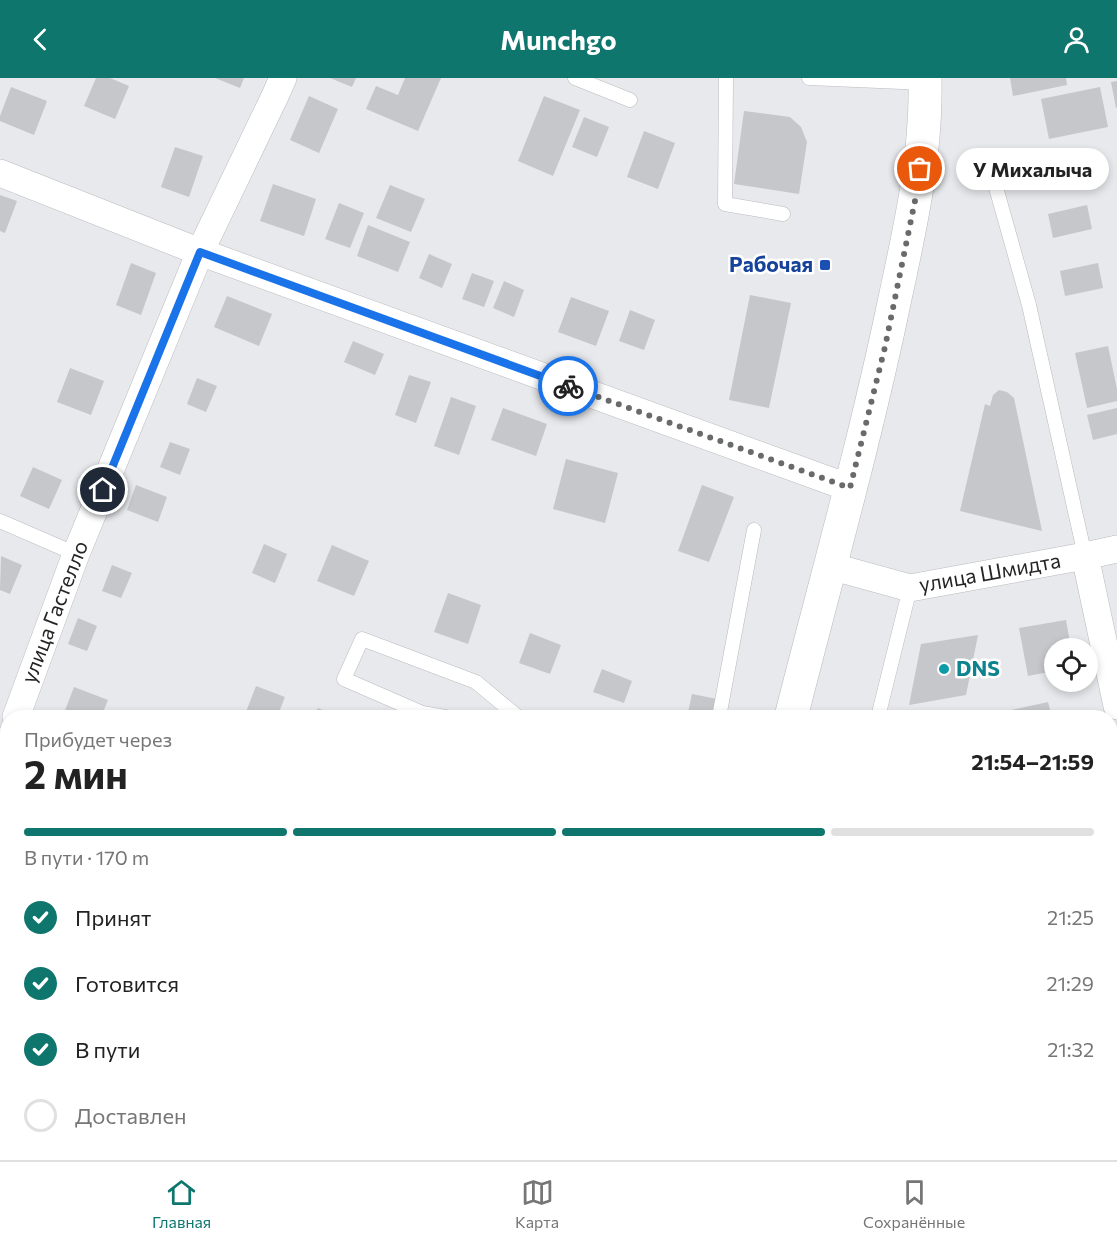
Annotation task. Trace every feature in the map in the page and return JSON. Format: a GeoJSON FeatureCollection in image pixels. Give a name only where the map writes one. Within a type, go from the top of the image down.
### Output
{"type":"FeatureCollection","features":[{"type":"Feature","properties":{"kind":"main road"},"geometry":{"type":"LineString","coordinates":[[793,710],[887,339],[918,186],[925,81]]}},
{"type":"Feature","properties":{"kind":"street","name":"улица Гастелло"},"geometry":{"type":"LineString","coordinates":[[19,710],[76,554],[200,252],[282,78]]}},
{"type":"Feature","properties":{"kind":"street"},"geometry":{"type":"LineString","coordinates":[[0,173],[200,252],[850,488]]}},
{"type":"Feature","properties":{"kind":"street","name":"улица Шмидта"},"geometry":{"type":"LineString","coordinates":[[830,566],[910,588],[1117,549]]}},
{"type":"Feature","properties":{"kind":"street"},"geometry":{"type":"LineString","coordinates":[[1085,556],[1117,706]]}},
{"type":"Feature","properties":{"kind":"lane"},"geometry":{"type":"LineString","coordinates":[[574,78],[630,100]]}},
{"type":"Feature","properties":{"kind":"lane"},"geometry":{"type":"LineString","coordinates":[[726,78],[725,204],[783,214]]}},
{"type":"Feature","properties":{"kind":"lane"},"geometry":{"type":"LineString","coordinates":[[809,78],[925,81]]}},
{"type":"Feature","properties":{"kind":"lane"},"geometry":{"type":"LineString","coordinates":[[988,159],[1029,305],[1085,556]]}},
{"type":"Feature","properties":{"kind":"lane"},"geometry":{"type":"LineString","coordinates":[[0,521],[76,554]]}},
{"type":"Feature","properties":{"kind":"lane"},"geometry":{"type":"LineString","coordinates":[[720,710],[754,530]]}},
{"type":"Feature","properties":{"kind":"lane"},"geometry":{"type":"LineString","coordinates":[[880,710],[910,588]]}},
{"type":"Feature","properties":{"kind":"lane"},"geometry":{"type":"LineString","coordinates":[[417,710],[344,679],[362,639],[476,682],[510,710]]}},
{"type":"Feature","properties":{"kind":"building"},"geometry":{"type":"Polygon","coordinates":[[[96,78],[110,78],[129,86],[115,119],[84,106],[96,78]]]}},
{"type":"Feature","properties":{"kind":"building"},"geometry":{"type":"Polygon","coordinates":[[[215,78],[244,78],[240,88],[215,78]]]}},
{"type":"Feature","properties":{"kind":"building"},"geometry":{"type":"Polygon","coordinates":[[[330,78],[356,78],[352,87],[330,78]]]}},
{"type":"Feature","properties":{"kind":"building"},"geometry":{"type":"Polygon","coordinates":[[[405,78],[441,78],[418,131],[366,109],[376,86],[398,95],[405,78]]]}},
{"type":"Feature","properties":{"kind":"building"},"geometry":{"type":"Polygon","coordinates":[[[1010,78],[1066,78],[1067,85],[1013,96],[1010,78]]]}},
{"type":"Feature","properties":{"kind":"building"},"geometry":{"type":"Polygon","coordinates":[[[1117,81],[1117,108],[1116,108],[1111,82],[1117,81]]]}},
{"type":"Feature","properties":{"kind":"building"},"geometry":{"type":"Polygon","coordinates":[[[11,87],[47,101],[34,135],[0,121],[11,87]]]}},
{"type":"Feature","properties":{"kind":"building"},"geometry":{"type":"Polygon","coordinates":[[[1100,87],[1108,127],[1049,139],[1041,99],[1100,87]]]}},
{"type":"Feature","properties":{"kind":"building"},"geometry":{"type":"Polygon","coordinates":[[[309,96],[338,109],[319,153],[290,140],[309,96]]]}},
{"type":"Feature","properties":{"kind":"building"},"geometry":{"type":"Polygon","coordinates":[[[544,96],[580,110],[553,176],[518,161],[544,96]]]}},
{"type":"Feature","properties":{"kind":"building"},"geometry":{"type":"Polygon","coordinates":[[[744,111],[790,117],[801,127],[807,142],[799,194],[734,184],[744,111]]]}},
{"type":"Feature","properties":{"kind":"building"},"geometry":{"type":"Polygon","coordinates":[[[584,117],[609,127],[597,157],[572,147],[584,117]]]}},
{"type":"Feature","properties":{"kind":"building"},"geometry":{"type":"Polygon","coordinates":[[[644,131],[675,143],[658,189],[627,177],[644,131]]]}},
{"type":"Feature","properties":{"kind":"building"},"geometry":{"type":"Polygon","coordinates":[[[175,147],[203,156],[189,197],[161,187],[175,147]]]}},
{"type":"Feature","properties":{"kind":"building"},"geometry":{"type":"Polygon","coordinates":[[[273,184],[316,199],[304,236],[260,221],[273,184]]]}},
{"type":"Feature","properties":{"kind":"building"},"geometry":{"type":"Polygon","coordinates":[[[390,185],[425,199],[411,232],[376,218],[390,185]]]}},
{"type":"Feature","properties":{"kind":"building"},"geometry":{"type":"Polygon","coordinates":[[[0,195],[17,201],[5,233],[0,231],[0,195]]]}},
{"type":"Feature","properties":{"kind":"building"},"geometry":{"type":"Polygon","coordinates":[[[339,203],[364,213],[350,248],[325,239],[339,203]]]}},
{"type":"Feature","properties":{"kind":"building"},"geometry":{"type":"Polygon","coordinates":[[[1087,205],[1092,229],[1053,238],[1048,214],[1087,205]]]}},
{"type":"Feature","properties":{"kind":"building"},"geometry":{"type":"Polygon","coordinates":[[[368,225],[410,242],[398,272],[357,256],[368,225]]]}},
{"type":"Feature","properties":{"kind":"building"},"geometry":{"type":"Polygon","coordinates":[[[429,254],[452,264],[442,288],[419,278],[429,254]]]}},
{"type":"Feature","properties":{"kind":"building"},"geometry":{"type":"Polygon","coordinates":[[[131,263],[156,273],[141,315],[116,305],[131,263]]]}},
{"type":"Feature","properties":{"kind":"building"},"geometry":{"type":"Polygon","coordinates":[[[1098,263],[1103,288],[1065,296],[1060,271],[1098,263]]]}},
{"type":"Feature","properties":{"kind":"building"},"geometry":{"type":"Polygon","coordinates":[[[472,273],[494,281],[484,307],[462,299],[472,273]]]}},
{"type":"Feature","properties":{"kind":"building"},"geometry":{"type":"Polygon","coordinates":[[[504,281],[524,290],[514,317],[493,308],[504,281]]]}},
{"type":"Feature","properties":{"kind":"building"},"geometry":{"type":"Polygon","coordinates":[[[750,295],[791,303],[769,408],[729,400],[750,295]]]}},
{"type":"Feature","properties":{"kind":"building"},"geometry":{"type":"Polygon","coordinates":[[[227,296],[272,314],[259,346],[214,327],[227,296]]]}},
{"type":"Feature","properties":{"kind":"building"},"geometry":{"type":"Polygon","coordinates":[[[571,297],[609,311],[596,346],[558,332],[571,297]]]}},
{"type":"Feature","properties":{"kind":"building"},"geometry":{"type":"Polygon","coordinates":[[[630,310],[655,320],[644,350],[619,341],[630,310]]]}},
{"type":"Feature","properties":{"kind":"building"},"geometry":{"type":"Polygon","coordinates":[[[353,341],[384,354],[375,375],[344,362],[353,341]]]}},
{"type":"Feature","properties":{"kind":"building"},"geometry":{"type":"Polygon","coordinates":[[[1108,346],[1117,389],[1117,401],[1087,408],[1075,353],[1108,346]]]}},
{"type":"Feature","properties":{"kind":"building"},"geometry":{"type":"Polygon","coordinates":[[[70,368],[104,381],[91,415],[57,402],[70,368]]]}},
{"type":"Feature","properties":{"kind":"building"},"geometry":{"type":"Polygon","coordinates":[[[409,375],[431,382],[416,423],[395,415],[409,375]]]}},
{"type":"Feature","properties":{"kind":"building"},"geometry":{"type":"Polygon","coordinates":[[[197,378],[217,386],[206,412],[187,404],[197,378]]]}},
{"type":"Feature","properties":{"kind":"building"},"geometry":{"type":"Polygon","coordinates":[[[999,390],[1007,392],[1014,398],[1042,531],[960,511],[985,404],[990,406],[993,395],[999,390]]]}},
{"type":"Feature","properties":{"kind":"building"},"geometry":{"type":"Polygon","coordinates":[[[451,397],[476,406],[459,455],[434,446],[451,397]]]}},
{"type":"Feature","properties":{"kind":"building"},"geometry":{"type":"Polygon","coordinates":[[[503,408],[547,424],[536,456],[491,440],[503,408]]]}},
{"type":"Feature","properties":{"kind":"building"},"geometry":{"type":"Polygon","coordinates":[[[1117,408],[1117,434],[1093,440],[1087,415],[1117,408]]]}},
{"type":"Feature","properties":{"kind":"building"},"geometry":{"type":"Polygon","coordinates":[[[170,442],[190,449],[180,475],[160,467],[170,442]]]}},
{"type":"Feature","properties":{"kind":"building"},"geometry":{"type":"Polygon","coordinates":[[[566,459],[618,473],[605,523],[553,509],[566,459]]]}},
{"type":"Feature","properties":{"kind":"building"},"geometry":{"type":"Polygon","coordinates":[[[33,467],[62,480],[49,509],[20,496],[33,467]]]}},
{"type":"Feature","properties":{"kind":"building"},"geometry":{"type":"Polygon","coordinates":[[[136,485],[167,497],[158,522],[127,510],[136,485]]]}},
{"type":"Feature","properties":{"kind":"building"},"geometry":{"type":"Polygon","coordinates":[[[702,485],[734,497],[709,562],[678,551],[702,485]]]}},
{"type":"Feature","properties":{"kind":"building"},"geometry":{"type":"Polygon","coordinates":[[[264,544],[287,554],[275,583],[252,573],[264,544]]]}},
{"type":"Feature","properties":{"kind":"building"},"geometry":{"type":"Polygon","coordinates":[[[332,545],[369,561],[354,596],[317,581],[332,545]]]}},
{"type":"Feature","properties":{"kind":"building"},"geometry":{"type":"Polygon","coordinates":[[[1,556],[22,565],[10,594],[0,590],[1,556]]]}},
{"type":"Feature","properties":{"kind":"building"},"geometry":{"type":"Polygon","coordinates":[[[112,565],[132,573],[121,598],[102,591],[112,565]]]}},
{"type":"Feature","properties":{"kind":"building"},"geometry":{"type":"Polygon","coordinates":[[[448,593],[481,605],[468,644],[434,632],[448,593]]]}},
{"type":"Feature","properties":{"kind":"building"},"geometry":{"type":"Polygon","coordinates":[[[78,618],[97,626],[87,651],[68,644],[78,618]]]}},
{"type":"Feature","properties":{"kind":"building"},"geometry":{"type":"Polygon","coordinates":[[[1066,620],[1069,638],[1044,638],[1044,673],[1028,676],[1019,628],[1066,620]]]}},
{"type":"Feature","properties":{"kind":"building"},"geometry":{"type":"Polygon","coordinates":[[[530,633],[561,645],[550,674],[519,663],[530,633]]]}},
{"type":"Feature","properties":{"kind":"building","name":"DNS"},"geometry":{"type":"Polygon","coordinates":[[[978,635],[966,695],[909,705],[921,644],[978,635]]]}},
{"type":"Feature","properties":{"kind":"building"},"geometry":{"type":"Polygon","coordinates":[[[602,669],[632,681],[624,703],[593,692],[602,669]]]}},
{"type":"Feature","properties":{"kind":"building"},"geometry":{"type":"Polygon","coordinates":[[[256,686],[285,697],[280,710],[247,710],[256,686]]]}},
{"type":"Feature","properties":{"kind":"building"},"geometry":{"type":"Polygon","coordinates":[[[74,687],[108,700],[104,710],[65,710],[74,687]]]}},
{"type":"Feature","properties":{"kind":"building"},"geometry":{"type":"Polygon","coordinates":[[[692,694],[717,699],[715,710],[689,710],[692,694]]]}},
{"type":"Feature","properties":{"kind":"building"},"geometry":{"type":"Polygon","coordinates":[[[1048,702],[1050,710],[1011,710],[1048,702]]]}},
{"type":"Feature","properties":{"kind":"way so far"},"geometry":{"type":"LineString","coordinates":[[568,386],[850,488],[889,328],[920,169]]}},
{"type":"Feature","properties":{"kind":"place","name":"У Михалыча"},"geometry":{"type":"Point","coordinates":[920,169]}},
{"type":"Feature","properties":{"kind":"place","name":"Рабочая"},"geometry":{"type":"Point","coordinates":[825,265]}},
{"type":"Feature","properties":{"kind":"place","name":"DNS"},"geometry":{"type":"Point","coordinates":[944,669]}},
{"type":"Feature","properties":{"kind":"route"},"geometry":{"type":"LineString","coordinates":[[103,490],[200,252],[568,386]]}}]}
